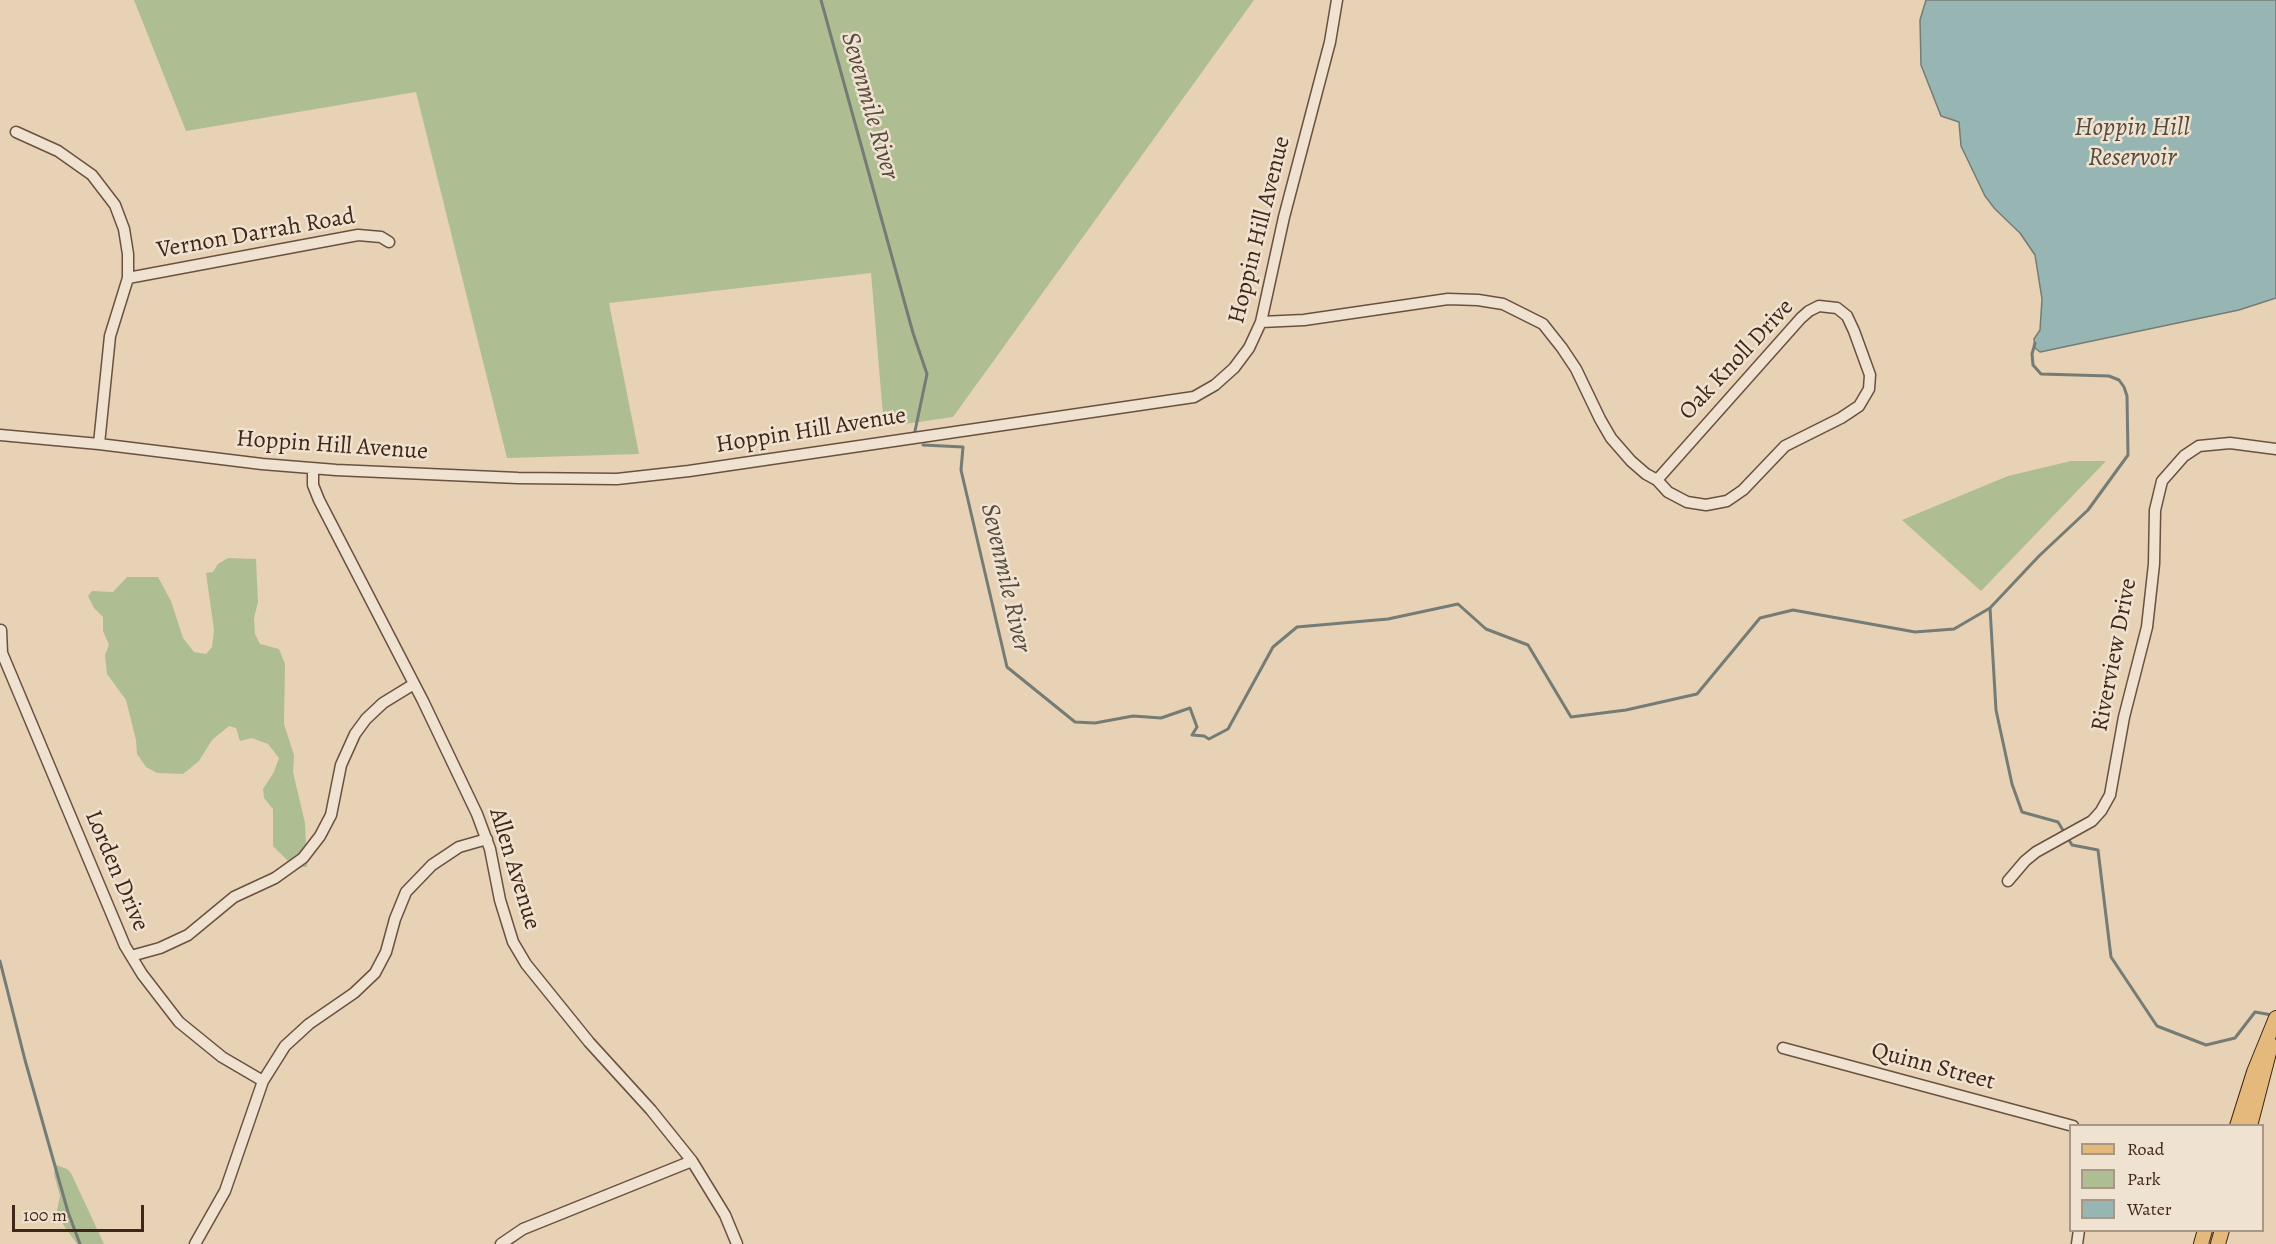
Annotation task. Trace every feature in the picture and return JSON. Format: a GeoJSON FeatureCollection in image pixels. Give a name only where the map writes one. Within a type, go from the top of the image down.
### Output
{"type":"FeatureCollection","features":[{"type":"Feature","properties":{"kind":"main road"},"geometry":{"type":"LineString","coordinates":[[2237,1124],[2254,1072],[2274,1023]]}},
{"type":"Feature","properties":{"kind":"main road"},"geometry":{"type":"LineString","coordinates":[[2250,1124],[2267,1068],[2274,1023]]}},
{"type":"Feature","properties":{"kind":"street","name":"Hoppin Hill Avenue"},"geometry":{"type":"LineString","coordinates":[[0,435],[313,469],[539,479],[636,477],[1159,403],[1194,396],[1215,385],[1241,359],[1261,322],[1284,217],[1330,42],[1337,0]]}},
{"type":"Feature","properties":{"kind":"street"},"geometry":{"type":"LineString","coordinates":[[16,132],[71,159],[101,185],[115,206],[124,228],[128,254],[128,278],[110,336],[99,444]]}},
{"type":"Feature","properties":{"kind":"street","name":"Vernon Darrah Road"},"geometry":{"type":"LineString","coordinates":[[128,278],[358,235],[381,237],[389,242]]}},
{"type":"Feature","properties":{"kind":"street","name":"Oak Knoll Drive"},"geometry":{"type":"LineString","coordinates":[[1261,322],[1304,320],[1448,299],[1503,304],[1543,324],[1563,348],[1611,438],[1631,461],[1678,498],[1696,505],[1717,505],[1743,490],[1785,446],[1841,418],[1859,406],[1869,389],[1870,375],[1847,316],[1837,308],[1820,306],[1809,311],[1773,347],[1657,480]]}},
{"type":"Feature","properties":{"kind":"street","name":"Riverview Drive"},"geometry":{"type":"LineString","coordinates":[[2008,881],[2025,861],[2091,821],[2101,811],[2110,795],[2124,717],[2147,627],[2154,564],[2155,510],[2162,482],[2184,456],[2199,446],[2230,442],[2276,449]]}},
{"type":"Feature","properties":{"kind":"street","name":"Allen Avenue"},"geometry":{"type":"LineString","coordinates":[[313,469],[313,484],[318,500],[414,684],[487,839],[504,918],[518,950],[589,1042],[651,1110],[692,1161],[725,1215],[737,1244]]}},
{"type":"Feature","properties":{"kind":"street","name":"Lorden Drive"},"geometry":{"type":"LineString","coordinates":[[1,630],[2,653],[130,956],[179,1022],[222,1057],[263,1081]]}},
{"type":"Feature","properties":{"kind":"street"},"geometry":{"type":"LineString","coordinates":[[130,956],[170,945],[188,935],[228,902],[275,878],[303,858],[320,836],[331,815],[341,765],[355,734],[366,719],[383,703],[414,684]]}},
{"type":"Feature","properties":{"kind":"street"},"geometry":{"type":"LineString","coordinates":[[195,1244],[225,1191],[263,1081],[285,1046],[309,1024],[354,993],[375,973],[386,952],[395,919],[406,892],[432,865],[459,848],[487,839]]}},
{"type":"Feature","properties":{"kind":"street","name":"Quinn Street"},"geometry":{"type":"LineString","coordinates":[[1783,1048],[2069,1124]]}},
{"type":"Feature","properties":{"kind":"street"},"geometry":{"type":"LineString","coordinates":[[501,1244],[523,1229],[692,1161]]}},
{"type":"Feature","properties":{"kind":"green space"},"geometry":{"type":"Polygon","coordinates":[[[134,0],[1254,0],[953,417],[884,427],[871,273],[609,303],[639,454],[507,458],[416,92],[186,131],[134,0]]]}},
{"type":"Feature","properties":{"kind":"green space"},"geometry":{"type":"Polygon","coordinates":[[[2071,461],[2106,461],[1981,591],[1902,520],[2008,476],[2071,461]]]}},
{"type":"Feature","properties":{"kind":"green space"},"geometry":{"type":"Polygon","coordinates":[[[228,558],[256,559],[258,602],[254,618],[255,634],[260,644],[279,649],[285,664],[284,724],[294,755],[293,772],[305,823],[307,867],[300,867],[288,861],[273,846],[273,809],[264,798],[263,789],[274,772],[279,758],[268,744],[252,738],[240,741],[236,728],[229,726],[212,740],[199,761],[183,774],[157,773],[146,767],[137,754],[136,740],[126,700],[107,674],[105,655],[109,645],[103,631],[103,617],[94,608],[88,596],[92,591],[113,592],[127,577],[158,577],[171,601],[183,638],[194,652],[206,654],[212,647],[214,630],[206,573],[213,572],[218,564],[228,558]]]}},
{"type":"Feature","properties":{"kind":"green space"},"geometry":{"type":"Polygon","coordinates":[[[56,1165],[71,1173],[104,1244],[77,1244],[62,1223],[57,1210],[60,1196],[54,1174],[56,1165]]]}},
{"type":"Feature","properties":{"kind":"water","name":"Hoppin Hill Reservoir"},"geometry":{"type":"Polygon","coordinates":[[[1926,0],[2276,0],[2276,298],[2239,310],[2040,352],[2035,348],[2034,339],[2040,330],[2042,299],[2035,255],[2020,233],[1985,196],[1961,146],[1959,122],[1941,116],[1921,65],[1920,20],[1926,0]]]}},
{"type":"Feature","properties":{"kind":"waterway","name":"Sevenmile River"},"geometry":{"type":"LineString","coordinates":[[821,0],[913,333],[927,374],[915,431]]}},
{"type":"Feature","properties":{"kind":"waterway","name":"Sevenmile River"},"geometry":{"type":"LineString","coordinates":[[923,445],[963,447],[961,470],[1007,667],[1075,722],[1095,723],[1133,716],[1161,718],[1190,708],[1197,727],[1192,735],[1209,739],[1228,729],[1273,647],[1297,627],[1388,619],[1458,604],[1486,629],[1528,645],[1571,717],[1626,710],[1697,694],[1760,618],[1793,610],[1915,632],[1954,629],[1990,608],[2039,556],[2088,510],[2128,455],[2127,396],[2119,380],[2109,376],[2041,374],[2033,365],[2032,354],[2035,343]]}},
{"type":"Feature","properties":{"kind":"waterway","name":"Sevenmile River"},"geometry":{"type":"LineString","coordinates":[[1990,608],[1996,710],[2012,784],[2022,812],[2058,822],[2072,845],[2098,850],[2111,957],[2157,1026],[2206,1045],[2235,1038],[2255,1012],[2272,1015]]}},
{"type":"Feature","properties":{"kind":"waterway"},"geometry":{"type":"LineString","coordinates":[[0,961],[25,1060],[68,1212],[80,1244]]}}]}
